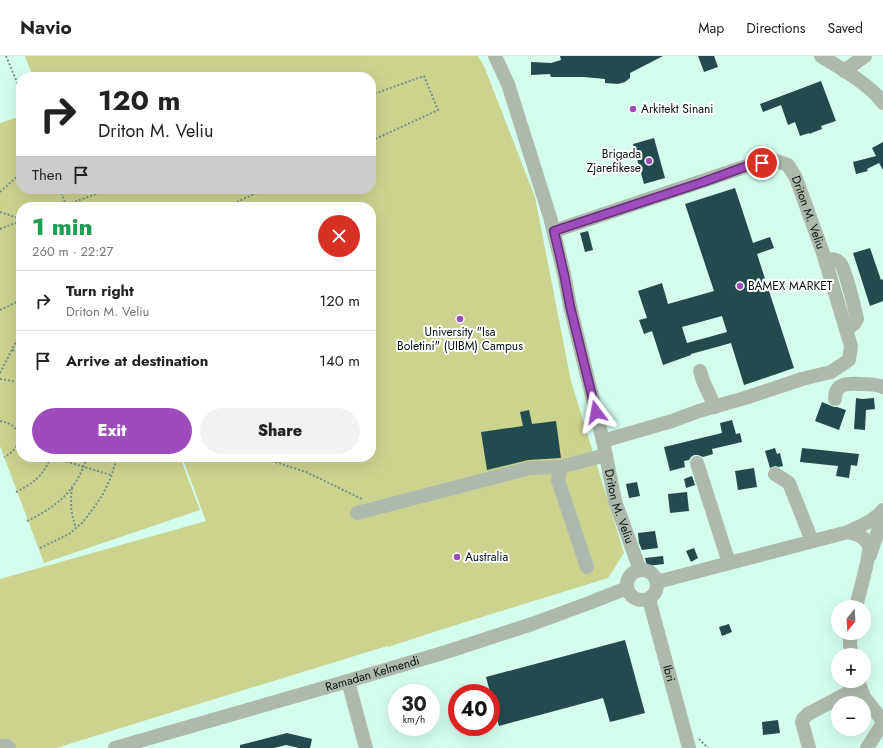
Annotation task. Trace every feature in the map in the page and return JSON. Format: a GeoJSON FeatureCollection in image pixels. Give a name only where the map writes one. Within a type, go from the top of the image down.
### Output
{"type":"FeatureCollection","features":[{"type":"Feature","properties":{"kind":"street","name":"Driton M. Veliu"},"geometry":{"type":"LineString","coordinates":[[495,56],[508,84],[535,166],[554,231],[570,306],[606,455],[615,501],[640,570]]}},
{"type":"Feature","properties":{"kind":"street"},"geometry":{"type":"LineString","coordinates":[[821,56],[844,71],[877,86],[883,103]]}},
{"type":"Feature","properties":{"kind":"street"},"geometry":{"type":"LineString","coordinates":[[844,71],[865,56]]}},
{"type":"Feature","properties":{"kind":"street","name":"Driton M. Veliu"},"geometry":{"type":"LineString","coordinates":[[554,231],[750,165],[774,160],[788,165],[796,178],[825,259],[851,346],[849,360],[831,372],[802,379],[745,398],[699,411],[672,421],[602,441]]}},
{"type":"Feature","properties":{"kind":"street"},"geometry":{"type":"LineString","coordinates":[[700,371],[715,407]]}},
{"type":"Feature","properties":{"kind":"street"},"geometry":{"type":"LineString","coordinates":[[835,399],[837,390],[845,384],[874,384],[883,387]]}},
{"type":"Feature","properties":{"kind":"street"},"geometry":{"type":"LineString","coordinates":[[357,513],[530,468],[560,467],[606,455]]}},
{"type":"Feature","properties":{"kind":"street"},"geometry":{"type":"LineString","coordinates":[[697,463],[728,564]]}},
{"type":"Feature","properties":{"kind":"street"},"geometry":{"type":"LineString","coordinates":[[560,467],[558,480],[587,567]]}},
{"type":"Feature","properties":{"kind":"street"},"geometry":{"type":"LineString","coordinates":[[775,474],[789,483],[812,541]]}},
{"type":"Feature","properties":{"kind":"street"},"geometry":{"type":"LineString","coordinates":[[657,582],[848,532],[874,519],[883,510]]}},
{"type":"Feature","properties":{"kind":"street"},"geometry":{"type":"LineString","coordinates":[[867,562],[883,516]]}},
{"type":"Feature","properties":{"kind":"street"},"geometry":{"type":"LineString","coordinates":[[848,532],[860,535],[869,544],[870,551],[858,600]]}},
{"type":"Feature","properties":{"kind":"street"},"geometry":{"type":"LineString","coordinates":[[640,570],[649,572],[657,582],[656,592],[645,600],[636,599],[627,588],[628,578],[640,570]]}},
{"type":"Feature","properties":{"kind":"street","name":"Ramadan Kelmendi"},"geometry":{"type":"LineString","coordinates":[[115,748],[446,652],[589,604],[627,588]]}},
{"type":"Feature","properties":{"kind":"street","name":"Ibri"},"geometry":{"type":"LineString","coordinates":[[649,598],[689,748]]}},
{"type":"Feature","properties":{"kind":"street"},"geometry":{"type":"LineString","coordinates":[[348,681],[366,748]]}},
{"type":"Feature","properties":{"kind":"street"},"geometry":{"type":"LineString","coordinates":[[809,748],[802,722],[803,719],[808,714],[852,688]]}},
{"type":"Feature","properties":{"kind":"street"},"geometry":{"type":"LineString","coordinates":[[861,688],[864,697],[883,722],[867,748]]}},
{"type":"Feature","properties":{"kind":"street"},"geometry":{"type":"LineString","coordinates":[[0,746],[8,746],[9,748]]}},
{"type":"Feature","properties":{"kind":"path"},"geometry":{"type":"LineString","coordinates":[[6,56],[16,80]]}},
{"type":"Feature","properties":{"kind":"path"},"geometry":{"type":"LineString","coordinates":[[376,93],[424,76],[438,110],[376,139]]}},
{"type":"Feature","properties":{"kind":"path"},"geometry":{"type":"LineString","coordinates":[[0,192],[16,178]]}},
{"type":"Feature","properties":{"kind":"path"},"geometry":{"type":"LineString","coordinates":[[74,202],[96,194]]}},
{"type":"Feature","properties":{"kind":"path"},"geometry":{"type":"LineString","coordinates":[[237,202],[254,194]]}},
{"type":"Feature","properties":{"kind":"path"},"geometry":{"type":"LineString","coordinates":[[0,212],[16,218]]}},
{"type":"Feature","properties":{"kind":"path"},"geometry":{"type":"LineString","coordinates":[[0,229],[16,222]]}},
{"type":"Feature","properties":{"kind":"path"},"geometry":{"type":"LineString","coordinates":[[0,310],[16,302]]}},
{"type":"Feature","properties":{"kind":"path"},"geometry":{"type":"LineString","coordinates":[[0,373],[16,342]]}},
{"type":"Feature","properties":{"kind":"path"},"geometry":{"type":"LineString","coordinates":[[12,350],[16,351]]}},
{"type":"Feature","properties":{"kind":"path"},"geometry":{"type":"LineString","coordinates":[[0,379],[16,382]]}},
{"type":"Feature","properties":{"kind":"path"},"geometry":{"type":"LineString","coordinates":[[0,421],[14,426],[16,429]]}},
{"type":"Feature","properties":{"kind":"path"},"geometry":{"type":"LineString","coordinates":[[4,457],[16,448]]}},
{"type":"Feature","properties":{"kind":"path"},"geometry":{"type":"LineString","coordinates":[[16,492],[33,483],[45,469],[48,462]]}},
{"type":"Feature","properties":{"kind":"path"},"geometry":{"type":"LineString","coordinates":[[68,462],[111,475]]}},
{"type":"Feature","properties":{"kind":"path"},"geometry":{"type":"LineString","coordinates":[[27,521],[53,507],[64,498],[73,487],[86,462]]}},
{"type":"Feature","properties":{"kind":"path"},"geometry":{"type":"LineString","coordinates":[[40,548],[69,534],[82,523],[103,494],[115,462]]}},
{"type":"Feature","properties":{"kind":"path"},"geometry":{"type":"LineString","coordinates":[[275,462],[306,472],[380,507]]}},
{"type":"Feature","properties":{"kind":"path"},"geometry":{"type":"LineString","coordinates":[[73,487],[71,509],[76,528]]}},
{"type":"Feature","properties":{"kind":"green space"},"geometry":{"type":"Polygon","coordinates":[[[25,56],[478,56],[484,66],[535,197],[571,381],[624,553],[608,578],[56,748],[0,748],[0,579],[206,521],[184,462],[376,462],[376,202],[16,202],[16,462],[182,462],[200,510],[44,563],[0,446],[0,123],[16,118],[16,194],[376,194],[376,72],[31,72],[25,56]]]}},
{"type":"Feature","properties":{"kind":"building"},"geometry":{"type":"Polygon","coordinates":[[[560,56],[663,56],[630,73],[630,78],[625,82],[618,84],[605,83],[605,79],[584,77],[551,77],[550,74],[531,75],[531,62],[551,63],[561,60],[560,56]]]}},
{"type":"Feature","properties":{"kind":"building"},"geometry":{"type":"Polygon","coordinates":[[[698,56],[714,56],[718,67],[704,72],[698,56]]]}},
{"type":"Feature","properties":{"kind":"building"},"geometry":{"type":"Polygon","coordinates":[[[821,81],[836,121],[821,126],[822,129],[800,136],[795,122],[788,125],[781,105],[763,112],[760,104],[821,81]]]}},
{"type":"Feature","properties":{"kind":"building","name":"Brigada Zjarefikese"},"geometry":{"type":"Polygon","coordinates":[[[654,138],[665,178],[644,184],[633,144],[654,138]]]}},
{"type":"Feature","properties":{"kind":"building"},"geometry":{"type":"Polygon","coordinates":[[[883,142],[883,170],[879,163],[867,169],[868,171],[856,174],[853,162],[876,156],[872,148],[883,142]]]}},
{"type":"Feature","properties":{"kind":"building","name":"BAMEX MARKET"},"geometry":{"type":"Polygon","coordinates":[[[735,188],[753,243],[770,237],[774,248],[757,254],[794,368],[744,385],[731,343],[691,354],[663,365],[652,331],[644,334],[639,320],[647,318],[638,291],[662,283],[668,304],[714,291],[685,204],[735,188]],[[722,316],[682,327],[687,343],[727,332],[722,316]]]}},
{"type":"Feature","properties":{"kind":"building"},"geometry":{"type":"Polygon","coordinates":[[[588,231],[593,250],[585,252],[580,233],[588,231]]]}},
{"type":"Feature","properties":{"kind":"building"},"geometry":{"type":"Polygon","coordinates":[[[870,248],[881,280],[883,279],[883,301],[870,306],[853,253],[870,248]]]}},
{"type":"Feature","properties":{"kind":"building"},"geometry":{"type":"Polygon","coordinates":[[[856,398],[874,398],[875,409],[866,410],[865,430],[854,429],[856,398]]]}},
{"type":"Feature","properties":{"kind":"building"},"geometry":{"type":"Polygon","coordinates":[[[822,402],[846,410],[839,430],[815,421],[822,402]]]}},
{"type":"Feature","properties":{"kind":"building"},"geometry":{"type":"Polygon","coordinates":[[[529,410],[532,424],[556,421],[561,458],[528,460],[487,470],[481,432],[523,426],[520,412],[529,410]]]}},
{"type":"Feature","properties":{"kind":"building"},"geometry":{"type":"Polygon","coordinates":[[[732,420],[736,434],[740,433],[742,442],[712,449],[713,454],[703,457],[694,455],[689,460],[684,461],[685,467],[670,471],[664,447],[722,433],[720,423],[732,420]]]}},
{"type":"Feature","properties":{"kind":"building"},"geometry":{"type":"Polygon","coordinates":[[[775,448],[777,454],[780,453],[783,466],[775,466],[770,468],[765,451],[775,448]]]}},
{"type":"Feature","properties":{"kind":"building"},"geometry":{"type":"Polygon","coordinates":[[[802,448],[859,454],[857,466],[851,465],[849,478],[836,476],[838,466],[800,462],[802,448]]]}},
{"type":"Feature","properties":{"kind":"building"},"geometry":{"type":"Polygon","coordinates":[[[754,468],[757,487],[738,490],[735,471],[754,468]]]}},
{"type":"Feature","properties":{"kind":"building"},"geometry":{"type":"Polygon","coordinates":[[[692,476],[695,485],[686,488],[684,479],[692,476]]]}},
{"type":"Feature","properties":{"kind":"building"},"geometry":{"type":"Polygon","coordinates":[[[637,482],[640,496],[629,498],[626,484],[637,482]]]}},
{"type":"Feature","properties":{"kind":"building"},"geometry":{"type":"Polygon","coordinates":[[[687,492],[689,511],[670,513],[668,494],[687,492]]]}},
{"type":"Feature","properties":{"kind":"building"},"geometry":{"type":"Polygon","coordinates":[[[655,531],[658,548],[642,550],[639,543],[638,533],[655,531]]]}},
{"type":"Feature","properties":{"kind":"building"},"geometry":{"type":"Polygon","coordinates":[[[694,548],[698,558],[691,562],[686,551],[694,548]]]}},
{"type":"Feature","properties":{"kind":"building"},"geometry":{"type":"Polygon","coordinates":[[[663,556],[664,564],[647,566],[645,558],[663,556]]]}},
{"type":"Feature","properties":{"kind":"building"},"geometry":{"type":"Polygon","coordinates":[[[729,624],[732,632],[722,636],[719,627],[729,624]]]}},
{"type":"Feature","properties":{"kind":"building"},"geometry":{"type":"Polygon","coordinates":[[[625,640],[645,713],[610,722],[603,698],[500,726],[500,684],[488,684],[486,677],[625,640]]]}},
{"type":"Feature","properties":{"kind":"building"},"geometry":{"type":"Polygon","coordinates":[[[778,720],[780,733],[763,735],[762,722],[778,720]]]}},
{"type":"Feature","properties":{"kind":"building"},"geometry":{"type":"Polygon","coordinates":[[[287,733],[312,739],[310,748],[299,748],[286,745],[274,748],[240,748],[240,745],[287,733]]]}},
{"type":"Feature","properties":{"kind":"place","name":"Arkitekt Sinani"},"geometry":{"type":"Point","coordinates":[633,109]}},
{"type":"Feature","properties":{"kind":"place","name":"Brigada Zjarefikese"},"geometry":{"type":"Point","coordinates":[649,161]}},
{"type":"Feature","properties":{"kind":"place","name":"BAMEX MARKET"},"geometry":{"type":"Point","coordinates":[740,286]}},
{"type":"Feature","properties":{"kind":"place","name":"University \"Isa Boletini\" (UIBM) Campus"},"geometry":{"type":"Point","coordinates":[460,319]}},
{"type":"Feature","properties":{"kind":"place","name":"Australia"},"geometry":{"type":"Point","coordinates":[457,557]}},
{"type":"Feature","properties":{"kind":"route"},"geometry":{"type":"LineString","coordinates":[[596,412],[570,306],[554,231],[750,165],[762,163]]}}]}
